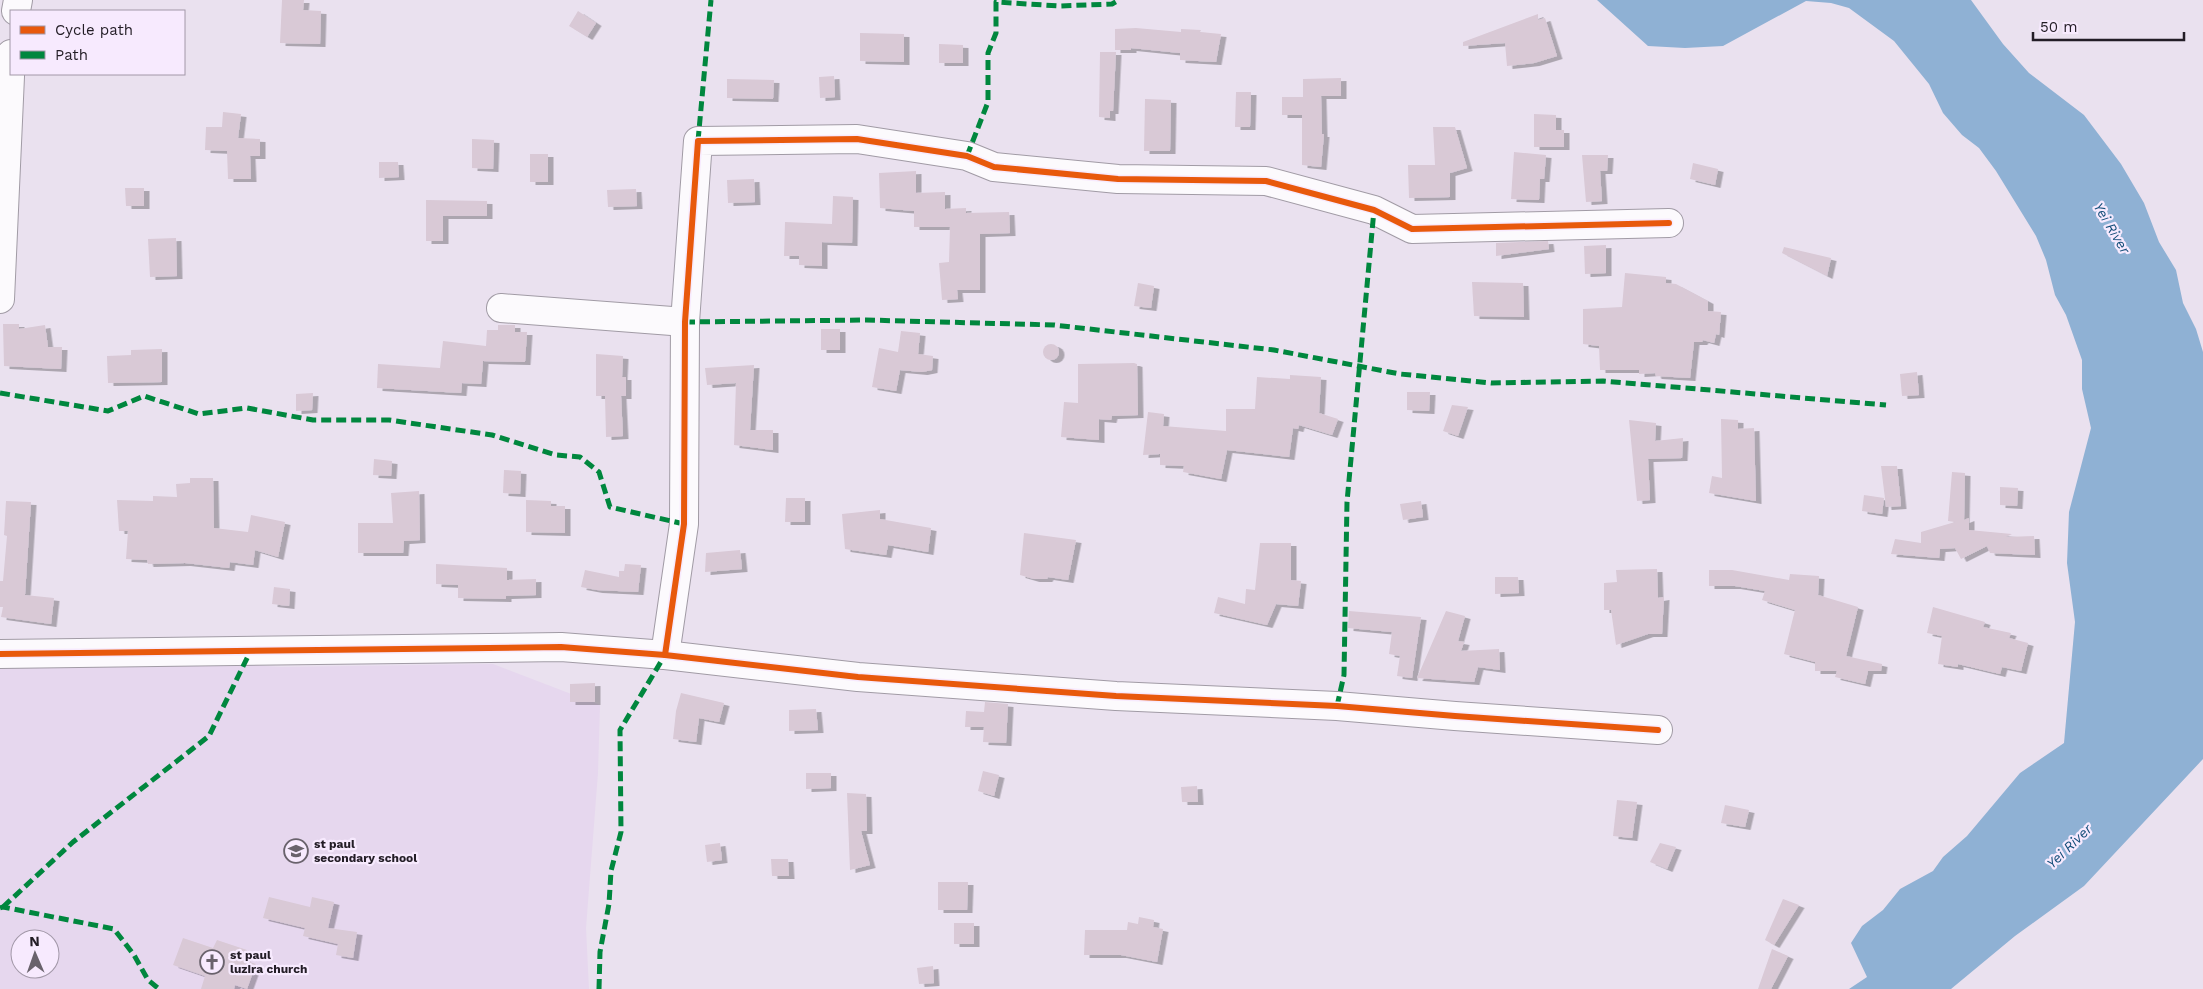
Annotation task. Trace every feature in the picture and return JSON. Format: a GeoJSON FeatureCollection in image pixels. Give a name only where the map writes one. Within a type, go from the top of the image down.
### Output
{"type":"FeatureCollection","features":[{"type":"Feature","properties":{"kind":"street"},"geometry":{"type":"LineString","coordinates":[[0,299],[7,67]]}},
{"type":"Feature","properties":{"kind":"street"},"geometry":{"type":"LineString","coordinates":[[664,655],[684,524],[685,322],[698,141],[857,139],[967,156],[994,167],[1118,179],[1266,181],[1374,210],[1412,229],[1669,223]]}},
{"type":"Feature","properties":{"kind":"street"},"geometry":{"type":"LineString","coordinates":[[501,308],[685,322]]}},
{"type":"Feature","properties":{"kind":"street"},"geometry":{"type":"LineString","coordinates":[[0,654],[561,647],[664,655],[743,666],[858,677],[1106,696],[1337,706],[1658,730]]}},
{"type":"Feature","properties":{"kind":"shaded area","name":"st paul secondary school"},"geometry":{"type":"Polygon","coordinates":[[[130,657],[281,667],[493,664],[600,705],[598,773],[586,928],[589,989],[0,989],[0,658],[130,657]]]}},
{"type":"Feature","properties":{"kind":"water","name":"Yei River"},"geometry":{"type":"Polygon","coordinates":[[[1597,0],[1971,0],[2003,44],[2029,73],[2084,115],[2121,164],[2144,203],[2159,242],[2176,270],[2183,303],[2196,329],[2203,352],[2203,759],[2084,886],[2015,936],[1951,989],[1849,989],[1867,977],[1851,943],[1862,926],[1883,910],[1900,889],[1933,871],[1943,857],[1967,836],[2020,773],[2064,743],[2075,622],[2067,563],[2069,512],[2091,428],[2082,389],[2082,360],[2066,315],[2055,295],[2046,260],[2036,236],[1996,171],[1979,148],[1962,135],[1943,113],[1929,84],[1894,41],[1849,8],[1831,3],[1806,1],[1723,46],[1685,48],[1648,46],[1597,0]]]}},
{"type":"Feature","properties":{"kind":"building"},"geometry":{"type":"Polygon","coordinates":[[[282,0],[304,0],[303,10],[321,11],[320,44],[280,43],[282,0]]]}},
{"type":"Feature","properties":{"kind":"building"},"geometry":{"type":"Polygon","coordinates":[[[578,11],[596,23],[587,37],[569,26],[578,11]]]}},
{"type":"Feature","properties":{"kind":"building"},"geometry":{"type":"Polygon","coordinates":[[[1538,14],[1538,20],[1545,18],[1557,56],[1534,63],[1507,66],[1505,43],[1463,46],[1463,42],[1538,14]]]}},
{"type":"Feature","properties":{"kind":"building"},"geometry":{"type":"Polygon","coordinates":[[[1136,28],[1181,32],[1181,29],[1201,30],[1200,32],[1221,34],[1216,62],[1180,60],[1180,53],[1131,48],[1131,50],[1115,50],[1115,29],[1136,28]]]}},
{"type":"Feature","properties":{"kind":"building"},"geometry":{"type":"Polygon","coordinates":[[[860,33],[904,34],[904,62],[860,61],[860,33]]]}},
{"type":"Feature","properties":{"kind":"building"},"geometry":{"type":"Polygon","coordinates":[[[939,44],[963,45],[963,63],[939,63],[939,44]]]}},
{"type":"Feature","properties":{"kind":"building"},"geometry":{"type":"Polygon","coordinates":[[[1100,52],[1116,52],[1113,111],[1110,111],[1110,118],[1099,117],[1100,52]]]}},
{"type":"Feature","properties":{"kind":"building"},"geometry":{"type":"Polygon","coordinates":[[[834,76],[835,97],[820,98],[819,77],[834,76]]]}},
{"type":"Feature","properties":{"kind":"building"},"geometry":{"type":"Polygon","coordinates":[[[1341,78],[1341,96],[1321,96],[1322,134],[1324,134],[1321,167],[1302,165],[1302,115],[1282,115],[1282,97],[1303,97],[1303,79],[1341,78]]]}},
{"type":"Feature","properties":{"kind":"building"},"geometry":{"type":"Polygon","coordinates":[[[727,79],[774,80],[773,99],[727,98],[727,79]]]}},
{"type":"Feature","properties":{"kind":"building"},"geometry":{"type":"Polygon","coordinates":[[[1236,92],[1251,92],[1250,127],[1235,127],[1236,92]]]}},
{"type":"Feature","properties":{"kind":"building"},"geometry":{"type":"Polygon","coordinates":[[[1145,99],[1171,100],[1170,151],[1144,151],[1145,99]]]}},
{"type":"Feature","properties":{"kind":"building"},"geometry":{"type":"Polygon","coordinates":[[[223,112],[241,114],[238,138],[260,139],[260,156],[250,156],[251,179],[228,179],[227,151],[205,150],[206,127],[222,127],[223,112]]]}},
{"type":"Feature","properties":{"kind":"building"},"geometry":{"type":"Polygon","coordinates":[[[1534,114],[1556,115],[1556,130],[1564,130],[1564,147],[1534,147],[1534,114]]]}},
{"type":"Feature","properties":{"kind":"building"},"geometry":{"type":"Polygon","coordinates":[[[1433,127],[1455,127],[1467,168],[1450,173],[1450,197],[1409,198],[1408,165],[1435,165],[1433,127]]]}},
{"type":"Feature","properties":{"kind":"building"},"geometry":{"type":"Polygon","coordinates":[[[472,139],[494,140],[493,169],[472,168],[472,139]]]}},
{"type":"Feature","properties":{"kind":"building"},"geometry":{"type":"Polygon","coordinates":[[[1514,152],[1546,155],[1544,179],[1540,179],[1539,200],[1511,199],[1514,152]]]}},
{"type":"Feature","properties":{"kind":"building"},"geometry":{"type":"Polygon","coordinates":[[[530,154],[548,154],[548,182],[530,182],[530,154]]]}},
{"type":"Feature","properties":{"kind":"building"},"geometry":{"type":"Polygon","coordinates":[[[1582,155],[1608,155],[1607,171],[1600,171],[1602,201],[1586,202],[1582,155]]]}},
{"type":"Feature","properties":{"kind":"building"},"geometry":{"type":"Polygon","coordinates":[[[379,162],[398,162],[399,177],[379,178],[379,162]]]}},
{"type":"Feature","properties":{"kind":"building"},"geometry":{"type":"Polygon","coordinates":[[[1693,163],[1718,169],[1715,185],[1690,179],[1693,163]]]}},
{"type":"Feature","properties":{"kind":"building"},"geometry":{"type":"Polygon","coordinates":[[[916,171],[916,193],[945,192],[945,209],[966,208],[966,213],[1009,212],[1010,233],[980,234],[980,290],[957,290],[958,299],[942,300],[939,263],[949,262],[950,227],[914,227],[914,211],[880,208],[879,173],[916,171]]]}},
{"type":"Feature","properties":{"kind":"building"},"geometry":{"type":"Polygon","coordinates":[[[754,179],[755,202],[728,203],[727,180],[754,179]]]}},
{"type":"Feature","properties":{"kind":"building"},"geometry":{"type":"Polygon","coordinates":[[[125,188],[144,188],[144,206],[126,206],[125,188]]]}},
{"type":"Feature","properties":{"kind":"building"},"geometry":{"type":"Polygon","coordinates":[[[636,189],[637,206],[608,207],[607,190],[636,189]]]}},
{"type":"Feature","properties":{"kind":"building"},"geometry":{"type":"Polygon","coordinates":[[[833,196],[853,197],[852,243],[822,242],[822,266],[799,265],[799,256],[784,256],[785,222],[832,224],[833,196]]]}},
{"type":"Feature","properties":{"kind":"building"},"geometry":{"type":"Polygon","coordinates":[[[426,200],[487,201],[487,216],[443,216],[443,241],[426,241],[426,200]]]}},
{"type":"Feature","properties":{"kind":"building"},"geometry":{"type":"Polygon","coordinates":[[[176,238],[177,276],[150,277],[148,239],[176,238]]]}},
{"type":"Feature","properties":{"kind":"building"},"geometry":{"type":"Polygon","coordinates":[[[1548,241],[1549,249],[1496,256],[1496,243],[1548,241]]]}},
{"type":"Feature","properties":{"kind":"building"},"geometry":{"type":"Polygon","coordinates":[[[1606,245],[1606,273],[1585,274],[1584,246],[1606,245]]]}},
{"type":"Feature","properties":{"kind":"building"},"geometry":{"type":"Polygon","coordinates":[[[1784,247],[1831,258],[1827,276],[1782,253],[1784,247]]]}},
{"type":"Feature","properties":{"kind":"building"},"geometry":{"type":"Polygon","coordinates":[[[1625,273],[1666,277],[1666,283],[1676,284],[1708,301],[1708,311],[1721,312],[1719,335],[1716,334],[1714,343],[1703,340],[1702,342],[1694,342],[1690,378],[1656,376],[1655,373],[1639,374],[1639,370],[1600,370],[1599,346],[1583,344],[1583,309],[1622,307],[1625,273]]]}},
{"type":"Feature","properties":{"kind":"building"},"geometry":{"type":"Polygon","coordinates":[[[1472,282],[1523,283],[1524,317],[1474,316],[1472,282]]]}},
{"type":"Feature","properties":{"kind":"building"},"geometry":{"type":"Polygon","coordinates":[[[1138,283],[1154,286],[1151,308],[1134,306],[1138,283]]]}},
{"type":"Feature","properties":{"kind":"building"},"geometry":{"type":"Polygon","coordinates":[[[3,324],[19,324],[19,329],[45,325],[48,347],[62,347],[61,369],[4,366],[3,324]]]}},
{"type":"Feature","properties":{"kind":"building"},"geometry":{"type":"Polygon","coordinates":[[[498,325],[515,325],[515,332],[527,332],[525,362],[483,361],[481,384],[462,383],[461,393],[377,388],[378,364],[440,368],[443,341],[486,346],[487,330],[498,330],[498,325]]]}},
{"type":"Feature","properties":{"kind":"building"},"geometry":{"type":"Polygon","coordinates":[[[821,329],[840,329],[840,350],[821,350],[821,329]]]}},
{"type":"Feature","properties":{"kind":"building"},"geometry":{"type":"Polygon","coordinates":[[[901,331],[920,333],[918,354],[933,356],[932,370],[922,372],[900,370],[896,391],[872,387],[879,348],[898,352],[901,331]]]}},
{"type":"Feature","properties":{"kind":"building"},"geometry":{"type":"Polygon","coordinates":[[[1048,344],[1054,344],[1059,349],[1057,358],[1048,360],[1043,355],[1043,349],[1048,344]]]}},
{"type":"Feature","properties":{"kind":"building"},"geometry":{"type":"Polygon","coordinates":[[[162,349],[162,382],[108,383],[107,356],[131,355],[131,350],[162,349]]]}},
{"type":"Feature","properties":{"kind":"building"},"geometry":{"type":"Polygon","coordinates":[[[596,354],[623,356],[622,377],[626,377],[626,396],[621,396],[623,436],[606,437],[605,396],[596,396],[596,354]]]}},
{"type":"Feature","properties":{"kind":"building"},"geometry":{"type":"Polygon","coordinates":[[[1078,364],[1137,364],[1138,415],[1112,416],[1111,420],[1099,419],[1099,440],[1061,437],[1064,402],[1078,403],[1078,364]]]}},
{"type":"Feature","properties":{"kind":"building"},"geometry":{"type":"Polygon","coordinates":[[[754,365],[750,430],[773,430],[773,450],[734,445],[736,383],[707,385],[705,368],[754,365]]]}},
{"type":"Feature","properties":{"kind":"building"},"geometry":{"type":"Polygon","coordinates":[[[1917,372],[1919,395],[1902,396],[1900,374],[1917,372]]]}},
{"type":"Feature","properties":{"kind":"building"},"geometry":{"type":"Polygon","coordinates":[[[1290,375],[1321,377],[1319,413],[1338,419],[1332,435],[1299,425],[1298,429],[1293,428],[1289,457],[1227,450],[1221,479],[1183,472],[1184,466],[1160,465],[1160,454],[1143,455],[1148,412],[1164,414],[1163,426],[1226,431],[1226,409],[1255,409],[1257,377],[1290,379],[1290,375]]]}},
{"type":"Feature","properties":{"kind":"building"},"geometry":{"type":"Polygon","coordinates":[[[1407,392],[1430,392],[1429,411],[1407,410],[1407,392]]]}},
{"type":"Feature","properties":{"kind":"building"},"geometry":{"type":"Polygon","coordinates":[[[313,393],[312,410],[296,411],[296,394],[313,393]]]}},
{"type":"Feature","properties":{"kind":"building"},"geometry":{"type":"Polygon","coordinates":[[[1452,405],[1468,407],[1458,436],[1443,431],[1452,405]]]}},
{"type":"Feature","properties":{"kind":"building"},"geometry":{"type":"Polygon","coordinates":[[[1721,419],[1738,420],[1738,429],[1754,428],[1756,501],[1709,493],[1712,476],[1722,478],[1721,419]]]}},
{"type":"Feature","properties":{"kind":"building"},"geometry":{"type":"Polygon","coordinates":[[[1629,420],[1656,423],[1655,441],[1683,438],[1682,458],[1648,459],[1650,500],[1637,501],[1629,420]]]}},
{"type":"Feature","properties":{"kind":"building"},"geometry":{"type":"Polygon","coordinates":[[[374,459],[392,461],[391,476],[373,475],[374,459]]]}},
{"type":"Feature","properties":{"kind":"building"},"geometry":{"type":"Polygon","coordinates":[[[1881,466],[1897,466],[1901,506],[1886,507],[1881,466]]]}},
{"type":"Feature","properties":{"kind":"building"},"geometry":{"type":"Polygon","coordinates":[[[504,470],[521,471],[520,494],[503,493],[504,470]]]}},
{"type":"Feature","properties":{"kind":"building"},"geometry":{"type":"Polygon","coordinates":[[[1952,472],[1965,473],[1964,520],[1969,518],[1969,530],[2012,534],[2006,537],[2034,536],[2035,555],[1990,553],[1987,546],[1961,559],[1955,548],[1940,549],[1939,558],[1891,554],[1895,539],[1921,543],[1921,532],[1955,522],[1948,521],[1952,472]]]}},
{"type":"Feature","properties":{"kind":"building"},"geometry":{"type":"Polygon","coordinates":[[[190,478],[213,478],[214,528],[248,532],[251,515],[285,522],[278,557],[255,550],[253,565],[230,562],[229,568],[185,563],[148,564],[147,560],[126,559],[128,531],[119,531],[117,500],[153,501],[153,496],[177,497],[176,484],[190,483],[190,478]]]}},
{"type":"Feature","properties":{"kind":"building"},"geometry":{"type":"Polygon","coordinates":[[[2000,487],[2018,488],[2017,506],[2000,505],[2000,487]]]}},
{"type":"Feature","properties":{"kind":"building"},"geometry":{"type":"Polygon","coordinates":[[[419,491],[420,540],[404,541],[403,553],[358,553],[358,523],[393,523],[391,493],[419,491]]]}},
{"type":"Feature","properties":{"kind":"building"},"geometry":{"type":"Polygon","coordinates":[[[1864,495],[1884,498],[1882,514],[1862,511],[1864,495]]]}},
{"type":"Feature","properties":{"kind":"building"},"geometry":{"type":"Polygon","coordinates":[[[786,498],[805,498],[805,522],[785,522],[786,498]]]}},
{"type":"Feature","properties":{"kind":"building"},"geometry":{"type":"Polygon","coordinates":[[[526,500],[551,501],[551,506],[565,506],[565,533],[526,532],[526,500]]]}},
{"type":"Feature","properties":{"kind":"building"},"geometry":{"type":"Polygon","coordinates":[[[6,501],[31,502],[25,595],[54,598],[51,624],[1,617],[3,607],[0,607],[0,581],[3,581],[7,536],[4,535],[6,501]]]}},
{"type":"Feature","properties":{"kind":"building"},"geometry":{"type":"Polygon","coordinates":[[[1421,501],[1423,517],[1403,520],[1400,504],[1421,501]]]}},
{"type":"Feature","properties":{"kind":"building"},"geometry":{"type":"Polygon","coordinates":[[[880,510],[880,519],[931,528],[928,552],[888,545],[886,555],[845,549],[842,514],[880,510]]]}},
{"type":"Feature","properties":{"kind":"building"},"geometry":{"type":"Polygon","coordinates":[[[1024,533],[1076,540],[1068,580],[1048,577],[1047,579],[1034,579],[1020,575],[1024,533]]]}},
{"type":"Feature","properties":{"kind":"building"},"geometry":{"type":"Polygon","coordinates":[[[1260,543],[1291,543],[1291,580],[1301,581],[1298,606],[1276,604],[1267,625],[1214,613],[1218,597],[1245,604],[1246,589],[1255,590],[1260,543]]]}},
{"type":"Feature","properties":{"kind":"building"},"geometry":{"type":"Polygon","coordinates":[[[740,550],[742,569],[705,572],[706,553],[740,550]]]}},
{"type":"Feature","properties":{"kind":"building"},"geometry":{"type":"Polygon","coordinates":[[[436,564],[507,568],[507,580],[536,579],[536,595],[506,596],[506,599],[458,598],[458,585],[436,584],[436,564]]]}},
{"type":"Feature","properties":{"kind":"building"},"geometry":{"type":"Polygon","coordinates":[[[625,564],[641,565],[638,592],[597,590],[581,587],[585,570],[619,577],[619,571],[624,571],[625,564]]]}},
{"type":"Feature","properties":{"kind":"building"},"geometry":{"type":"Polygon","coordinates":[[[1657,569],[1658,598],[1664,597],[1662,634],[1648,634],[1616,645],[1611,610],[1604,610],[1604,583],[1617,582],[1616,570],[1657,569]]]}},
{"type":"Feature","properties":{"kind":"building"},"geometry":{"type":"Polygon","coordinates":[[[1709,570],[1732,570],[1789,580],[1790,574],[1819,576],[1818,595],[1858,607],[1846,656],[1882,664],[1881,671],[1868,671],[1865,684],[1835,677],[1837,671],[1815,671],[1815,662],[1784,654],[1795,610],[1762,600],[1765,591],[1735,586],[1709,586],[1709,570]]]}},
{"type":"Feature","properties":{"kind":"building"},"geometry":{"type":"Polygon","coordinates":[[[1495,577],[1518,577],[1519,593],[1495,594],[1495,577]]]}},
{"type":"Feature","properties":{"kind":"building"},"geometry":{"type":"Polygon","coordinates":[[[274,587],[290,589],[289,606],[272,604],[274,587]]]}},
{"type":"Feature","properties":{"kind":"building"},"geometry":{"type":"Polygon","coordinates":[[[1933,607],[1985,622],[1983,627],[2011,633],[2009,638],[2028,643],[2021,671],[2002,667],[2000,674],[1958,664],[1958,667],[1938,664],[1942,636],[1927,633],[1933,607]]]}},
{"type":"Feature","properties":{"kind":"building"},"geometry":{"type":"Polygon","coordinates":[[[1349,611],[1421,617],[1412,678],[1397,676],[1400,656],[1389,654],[1392,632],[1348,628],[1349,611]]]}},
{"type":"Feature","properties":{"kind":"building"},"geometry":{"type":"Polygon","coordinates":[[[1446,611],[1465,616],[1458,641],[1464,642],[1461,651],[1499,649],[1500,670],[1478,667],[1474,682],[1417,678],[1446,611]]]}},
{"type":"Feature","properties":{"kind":"building"},"geometry":{"type":"Polygon","coordinates":[[[595,683],[595,702],[570,702],[570,684],[595,683]]]}},
{"type":"Feature","properties":{"kind":"building"},"geometry":{"type":"Polygon","coordinates":[[[681,693],[724,703],[719,722],[699,718],[696,742],[673,739],[676,711],[681,693]]]}},
{"type":"Feature","properties":{"kind":"building"},"geometry":{"type":"Polygon","coordinates":[[[985,702],[1008,704],[1006,743],[983,742],[984,727],[965,727],[966,711],[984,712],[985,702]]]}},
{"type":"Feature","properties":{"kind":"building"},"geometry":{"type":"Polygon","coordinates":[[[816,709],[818,730],[789,731],[789,710],[816,709]]]}},
{"type":"Feature","properties":{"kind":"building"},"geometry":{"type":"Polygon","coordinates":[[[983,771],[999,775],[994,796],[978,791],[983,771]]]}},
{"type":"Feature","properties":{"kind":"building"},"geometry":{"type":"Polygon","coordinates":[[[806,773],[831,773],[831,788],[806,789],[806,773]]]}},
{"type":"Feature","properties":{"kind":"building"},"geometry":{"type":"Polygon","coordinates":[[[1197,786],[1198,802],[1182,802],[1181,787],[1197,786]]]}},
{"type":"Feature","properties":{"kind":"building"},"geometry":{"type":"Polygon","coordinates":[[[847,793],[866,794],[867,831],[861,831],[870,865],[850,870],[847,793]]]}},
{"type":"Feature","properties":{"kind":"building"},"geometry":{"type":"Polygon","coordinates":[[[1617,800],[1637,802],[1632,838],[1613,836],[1617,800]]]}},
{"type":"Feature","properties":{"kind":"building"},"geometry":{"type":"Polygon","coordinates":[[[1725,805],[1749,810],[1745,827],[1721,823],[1725,805]]]}},
{"type":"Feature","properties":{"kind":"building"},"geometry":{"type":"Polygon","coordinates":[[[720,843],[722,860],[707,862],[705,845],[720,843]]]}},
{"type":"Feature","properties":{"kind":"building"},"geometry":{"type":"Polygon","coordinates":[[[1660,843],[1676,847],[1667,869],[1650,862],[1660,843]]]}},
{"type":"Feature","properties":{"kind":"building"},"geometry":{"type":"Polygon","coordinates":[[[771,859],[788,859],[789,876],[772,876],[771,859]]]}},
{"type":"Feature","properties":{"kind":"building"},"geometry":{"type":"Polygon","coordinates":[[[938,882],[968,882],[967,910],[938,910],[938,882]]]}},
{"type":"Feature","properties":{"kind":"building"},"geometry":{"type":"Polygon","coordinates":[[[269,897],[310,907],[312,897],[334,902],[328,928],[357,932],[353,958],[336,955],[338,944],[303,936],[305,928],[263,918],[269,897]]]}},
{"type":"Feature","properties":{"kind":"building"},"geometry":{"type":"Polygon","coordinates":[[[1783,899],[1799,905],[1774,945],[1765,940],[1783,899]]]}},
{"type":"Feature","properties":{"kind":"building"},"geometry":{"type":"Polygon","coordinates":[[[1139,917],[1154,920],[1153,927],[1163,929],[1157,962],[1121,955],[1084,955],[1085,930],[1127,930],[1128,922],[1138,924],[1139,917]]]}},
{"type":"Feature","properties":{"kind":"building"},"geometry":{"type":"Polygon","coordinates":[[[954,923],[974,923],[974,944],[954,944],[954,923]]]}},
{"type":"Feature","properties":{"kind":"building","name":"st paul luzira church"},"geometry":{"type":"Polygon","coordinates":[[[183,938],[213,948],[217,940],[247,950],[244,960],[256,964],[247,989],[235,985],[234,989],[201,989],[205,976],[173,965],[183,938]]]}},
{"type":"Feature","properties":{"kind":"building"},"geometry":{"type":"Polygon","coordinates":[[[1772,949],[1788,956],[1771,989],[1758,989],[1772,949]]]}},
{"type":"Feature","properties":{"kind":"building"},"geometry":{"type":"Polygon","coordinates":[[[933,966],[934,983],[919,984],[917,968],[933,966]]]}},
{"type":"Feature","properties":{"kind":"marked path"},"geometry":{"type":"LineString","coordinates":[[698,141],[711,0]]}},
{"type":"Feature","properties":{"kind":"marked path"},"geometry":{"type":"LineString","coordinates":[[967,156],[988,102],[988,53],[996,33],[996,2],[1060,6],[1112,4],[1119,0]]}},
{"type":"Feature","properties":{"kind":"marked path"},"geometry":{"type":"LineString","coordinates":[[1337,706],[1344,675],[1347,502],[1374,210]]}},
{"type":"Feature","properties":{"kind":"marked path"},"geometry":{"type":"LineString","coordinates":[[685,322],[866,320],[1054,325],[1274,350],[1400,374],[1491,383],[1603,381],[1886,405]]}},
{"type":"Feature","properties":{"kind":"marked path"},"geometry":{"type":"LineString","coordinates":[[0,393],[108,411],[144,396],[199,414],[247,408],[313,420],[389,420],[492,435],[556,455],[580,457],[599,472],[610,507],[684,524]]}},
{"type":"Feature","properties":{"kind":"marked path"},"geometry":{"type":"LineString","coordinates":[[3,907],[73,842],[209,736],[251,650]]}},
{"type":"Feature","properties":{"kind":"marked path"},"geometry":{"type":"LineString","coordinates":[[599,989],[600,952],[609,904],[611,871],[621,832],[620,730],[665,655]]}},
{"type":"Feature","properties":{"kind":"marked path"},"geometry":{"type":"LineString","coordinates":[[0,908],[3,907],[114,929],[134,955],[148,980],[159,989]]}},
{"type":"Feature","properties":{"kind":"cycle path"},"geometry":{"type":"LineString","coordinates":[[665,655],[684,524],[685,322],[698,141],[857,139],[967,156],[994,167],[1118,179],[1266,181],[1374,210],[1412,229],[1669,223]]}},
{"type":"Feature","properties":{"kind":"cycle path"},"geometry":{"type":"LineString","coordinates":[[0,654],[561,647],[665,655],[858,677],[1116,696],[1337,706],[1658,730]]}},
{"type":"Feature","properties":{"kind":"place","name":"st paul secondary school"},"geometry":{"type":"Point","coordinates":[296,851]}},
{"type":"Feature","properties":{"kind":"place","name":"st paul luzira church"},"geometry":{"type":"Point","coordinates":[212,962]}}]}
